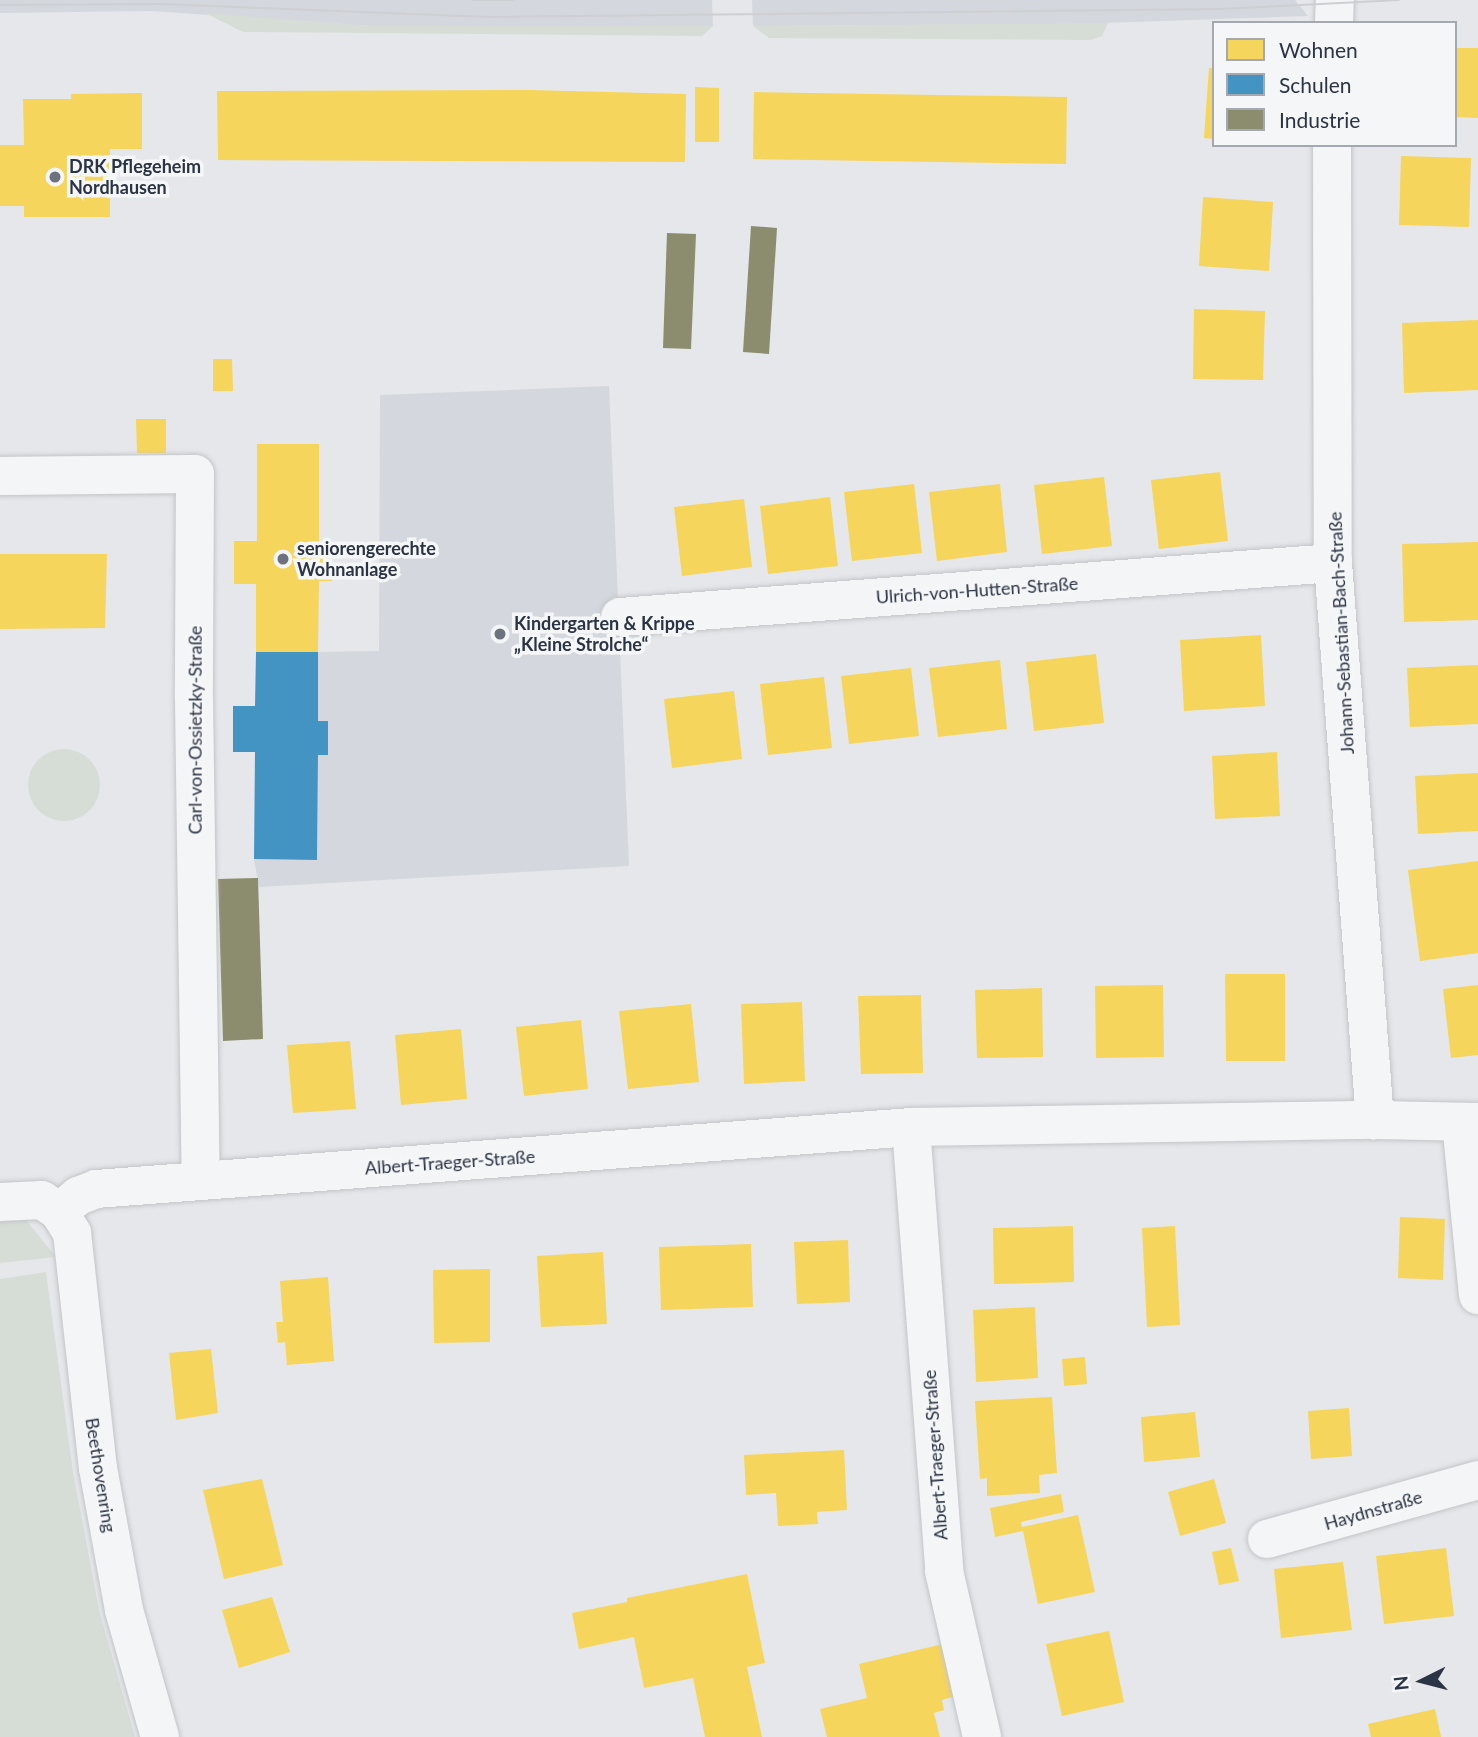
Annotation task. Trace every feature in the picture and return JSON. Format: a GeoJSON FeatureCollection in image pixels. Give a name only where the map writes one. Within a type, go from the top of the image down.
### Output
{"type":"FeatureCollection","features":[{"type":"Feature","properties":{"kind":"street"},"geometry":{"type":"LineString","coordinates":[[1335,0],[1335,21]]}},
{"type":"Feature","properties":{"kind":"street","name":"Johann-Sebastian-Bach-Straße"},"geometry":{"type":"LineString","coordinates":[[1332,147],[1334,563],[1375,1120]]}},
{"type":"Feature","properties":{"kind":"street","name":"Carl-von-Ossietzky-Straße"},"geometry":{"type":"LineString","coordinates":[[0,475],[195,474],[194,699],[201,1180]]}},
{"type":"Feature","properties":{"kind":"street","name":"Ulrich-von-Hutten-Straße"},"geometry":{"type":"LineString","coordinates":[[620,617],[1334,563]]}},
{"type":"Feature","properties":{"kind":"street","name":"Albert-Traeger-Straße"},"geometry":{"type":"LineString","coordinates":[[59,1212],[78,1196],[96,1189],[911,1127],[1375,1120],[1470,1122]]}},
{"type":"Feature","properties":{"kind":"street"},"geometry":{"type":"LineString","coordinates":[[1470,1122],[1478,1295]]}},
{"type":"Feature","properties":{"kind":"street","name":"Albert-Traeger-Straße"},"geometry":{"type":"LineString","coordinates":[[911,1127],[944,1571],[982,1737]]}},
{"type":"Feature","properties":{"kind":"street"},"geometry":{"type":"LineString","coordinates":[[0,1202],[42,1200],[59,1212]]}},
{"type":"Feature","properties":{"kind":"street","name":"Beethovenring"},"geometry":{"type":"LineString","coordinates":[[59,1212],[72,1233],[97,1468],[124,1610],[160,1737]]}},
{"type":"Feature","properties":{"kind":"street","name":"Haydnstraße"},"geometry":{"type":"LineString","coordinates":[[1267,1539],[1478,1480]]}},
{"type":"Feature","properties":{"kind":"shaded area"},"geometry":{"type":"Polygon","coordinates":[[[0,0],[712,0],[713,26],[371,26],[151,11],[0,13],[0,0]]]}},
{"type":"Feature","properties":{"kind":"shaded area"},"geometry":{"type":"Polygon","coordinates":[[[752,0],[1295,0],[1308,16],[1073,24],[753,26],[752,0]]]}},
{"type":"Feature","properties":{"kind":"shaded area"},"geometry":{"type":"Polygon","coordinates":[[[205,13],[371,26],[713,26],[702,36],[243,32],[205,13]]]}},
{"type":"Feature","properties":{"kind":"shaded area"},"geometry":{"type":"Polygon","coordinates":[[[1108,23],[1102,36],[1091,40],[769,38],[753,26],[1108,23]]]}},
{"type":"Feature","properties":{"kind":"shaded area","name":"Kindergarten & Krippe „Kleine Strolche“"},"geometry":{"type":"Polygon","coordinates":[[[609,386],[629,866],[259,887],[254,859],[317,860],[318,755],[328,755],[328,722],[318,721],[318,652],[379,651],[380,395],[609,386]]]}},
{"type":"Feature","properties":{"kind":"shaded area"},"geometry":{"type":"Polygon","coordinates":[[[64,749],[84,755],[94,765],[100,785],[94,805],[84,815],[64,821],[44,815],[34,805],[28,785],[34,765],[44,755],[64,749]]]}},
{"type":"Feature","properties":{"kind":"shaded area"},"geometry":{"type":"Polygon","coordinates":[[[25,1219],[56,1257],[0,1263],[0,1222],[25,1219]]]}},
{"type":"Feature","properties":{"kind":"shaded area"},"geometry":{"type":"Polygon","coordinates":[[[46,1272],[73,1472],[99,1610],[135,1737],[0,1737],[0,1279],[46,1272]]]}},
{"type":"Feature","properties":{"kind":"building: Wohnen"},"geometry":{"type":"Polygon","coordinates":[[[1457,48],[1478,48],[1478,118],[1457,117],[1457,48]]]}},
{"type":"Feature","properties":{"kind":"building: Wohnen"},"geometry":{"type":"Polygon","coordinates":[[[1209,68],[1212,68],[1212,139],[1204,138],[1209,68]]]}},
{"type":"Feature","properties":{"kind":"building: Wohnen"},"geometry":{"type":"Polygon","coordinates":[[[695,87],[719,88],[719,142],[695,142],[695,87]]]}},
{"type":"Feature","properties":{"kind":"building: Wohnen"},"geometry":{"type":"Polygon","coordinates":[[[530,90],[686,94],[685,162],[218,160],[217,91],[530,90]]]}},
{"type":"Feature","properties":{"kind":"building: Wohnen"},"geometry":{"type":"Polygon","coordinates":[[[754,92],[1067,97],[1066,164],[753,159],[754,92]]]}},
{"type":"Feature","properties":{"kind":"building: Wohnen","name":"DRK Pflegeheim Nordhausen"},"geometry":{"type":"Polygon","coordinates":[[[142,93],[142,149],[110,149],[110,217],[24,217],[24,206],[0,206],[0,145],[24,145],[23,99],[71,99],[71,94],[142,93]]]}},
{"type":"Feature","properties":{"kind":"building: Wohnen"},"geometry":{"type":"Polygon","coordinates":[[[1401,156],[1471,158],[1469,227],[1399,225],[1401,156]]]}},
{"type":"Feature","properties":{"kind":"building: Wohnen"},"geometry":{"type":"Polygon","coordinates":[[[1203,197],[1273,202],[1269,271],[1199,266],[1203,197]]]}},
{"type":"Feature","properties":{"kind":"building: Wohnen"},"geometry":{"type":"Polygon","coordinates":[[[1194,309],[1265,311],[1263,380],[1193,379],[1194,309]]]}},
{"type":"Feature","properties":{"kind":"building: Wohnen"},"geometry":{"type":"Polygon","coordinates":[[[1478,320],[1478,390],[1404,393],[1402,323],[1478,320]]]}},
{"type":"Feature","properties":{"kind":"building: Wohnen"},"geometry":{"type":"Polygon","coordinates":[[[213,359],[232,359],[233,391],[213,391],[213,359]]]}},
{"type":"Feature","properties":{"kind":"building: Wohnen"},"geometry":{"type":"Polygon","coordinates":[[[136,419],[166,419],[166,453],[137,453],[136,419]]]}},
{"type":"Feature","properties":{"kind":"building: Wohnen","name":"seniorengerechte Wohnanlage"},"geometry":{"type":"Polygon","coordinates":[[[257,444],[319,444],[319,547],[332,547],[332,581],[319,581],[318,652],[256,652],[256,584],[234,584],[234,541],[257,541],[257,444]]]}},
{"type":"Feature","properties":{"kind":"building: Wohnen"},"geometry":{"type":"Polygon","coordinates":[[[1220,472],[1228,541],[1159,549],[1151,480],[1220,472]]]}},
{"type":"Feature","properties":{"kind":"building: Wohnen"},"geometry":{"type":"Polygon","coordinates":[[[1104,477],[1112,546],[1042,554],[1034,485],[1104,477]]]}},
{"type":"Feature","properties":{"kind":"building: Wohnen"},"geometry":{"type":"Polygon","coordinates":[[[914,484],[922,553],[852,561],[844,492],[914,484]]]}},
{"type":"Feature","properties":{"kind":"building: Wohnen"},"geometry":{"type":"Polygon","coordinates":[[[1000,484],[1007,552],[937,561],[929,492],[1000,484]]]}},
{"type":"Feature","properties":{"kind":"building: Wohnen"},"geometry":{"type":"Polygon","coordinates":[[[830,497],[838,566],[768,574],[760,506],[830,497]]]}},
{"type":"Feature","properties":{"kind":"building: Wohnen"},"geometry":{"type":"Polygon","coordinates":[[[744,499],[752,567],[682,576],[674,507],[744,499]]]}},
{"type":"Feature","properties":{"kind":"building: Wohnen"},"geometry":{"type":"Polygon","coordinates":[[[1478,542],[1478,620],[1404,622],[1402,544],[1478,542]]]}},
{"type":"Feature","properties":{"kind":"building: Wohnen"},"geometry":{"type":"Polygon","coordinates":[[[0,554],[107,554],[105,628],[0,629],[0,554]]]}},
{"type":"Feature","properties":{"kind":"building: Wohnen"},"geometry":{"type":"Polygon","coordinates":[[[1261,635],[1265,706],[1184,711],[1180,640],[1261,635]]]}},
{"type":"Feature","properties":{"kind":"building: Wohnen"},"geometry":{"type":"Polygon","coordinates":[[[1096,654],[1104,723],[1034,731],[1026,662],[1096,654]]]}},
{"type":"Feature","properties":{"kind":"building: Wohnen"},"geometry":{"type":"Polygon","coordinates":[[[1000,660],[1007,729],[938,737],[929,668],[1000,660]]]}},
{"type":"Feature","properties":{"kind":"building: Wohnen"},"geometry":{"type":"Polygon","coordinates":[[[1478,665],[1478,724],[1410,727],[1407,668],[1478,665]]]}},
{"type":"Feature","properties":{"kind":"building: Wohnen"},"geometry":{"type":"Polygon","coordinates":[[[911,668],[919,736],[849,744],[841,676],[911,668]]]}},
{"type":"Feature","properties":{"kind":"building: Wohnen"},"geometry":{"type":"Polygon","coordinates":[[[824,677],[832,748],[768,755],[760,684],[824,677]]]}},
{"type":"Feature","properties":{"kind":"building: Wohnen"},"geometry":{"type":"Polygon","coordinates":[[[734,691],[742,759],[672,768],[664,699],[734,691]]]}},
{"type":"Feature","properties":{"kind":"building: Wohnen"},"geometry":{"type":"Polygon","coordinates":[[[1277,752],[1280,816],[1215,819],[1212,756],[1277,752]]]}},
{"type":"Feature","properties":{"kind":"building: Wohnen"},"geometry":{"type":"Polygon","coordinates":[[[1478,773],[1478,831],[1418,834],[1415,776],[1478,773]]]}},
{"type":"Feature","properties":{"kind":"building: Wohnen"},"geometry":{"type":"Polygon","coordinates":[[[1478,861],[1478,953],[1420,961],[1408,870],[1478,861]]]}},
{"type":"Feature","properties":{"kind":"building: Wohnen"},"geometry":{"type":"Polygon","coordinates":[[[1225,974],[1285,974],[1285,1061],[1226,1061],[1225,974]]]}},
{"type":"Feature","properties":{"kind":"building: Wohnen"},"geometry":{"type":"Polygon","coordinates":[[[1163,985],[1164,1057],[1096,1058],[1095,986],[1163,985]]]}},
{"type":"Feature","properties":{"kind":"building: Wohnen"},"geometry":{"type":"Polygon","coordinates":[[[1478,985],[1478,1055],[1451,1058],[1443,989],[1478,985]]]}},
{"type":"Feature","properties":{"kind":"building: Wohnen"},"geometry":{"type":"Polygon","coordinates":[[[1042,988],[1043,1057],[977,1058],[975,990],[1042,988]]]}},
{"type":"Feature","properties":{"kind":"building: Wohnen"},"geometry":{"type":"Polygon","coordinates":[[[921,995],[923,1073],[861,1074],[858,996],[921,995]]]}},
{"type":"Feature","properties":{"kind":"building: Wohnen"},"geometry":{"type":"Polygon","coordinates":[[[802,1002],[805,1081],[744,1084],[741,1004],[802,1002]]]}},
{"type":"Feature","properties":{"kind":"building: Wohnen"},"geometry":{"type":"Polygon","coordinates":[[[691,1004],[699,1082],[628,1089],[619,1011],[691,1004]]]}},
{"type":"Feature","properties":{"kind":"building: Wohnen"},"geometry":{"type":"Polygon","coordinates":[[[581,1020],[588,1089],[524,1096],[516,1027],[581,1020]]]}},
{"type":"Feature","properties":{"kind":"building: Wohnen"},"geometry":{"type":"Polygon","coordinates":[[[461,1029],[467,1099],[401,1105],[395,1035],[461,1029]]]}},
{"type":"Feature","properties":{"kind":"building: Wohnen"},"geometry":{"type":"Polygon","coordinates":[[[350,1041],[356,1109],[293,1113],[287,1045],[350,1041]]]}},
{"type":"Feature","properties":{"kind":"building: Wohnen"},"geometry":{"type":"Polygon","coordinates":[[[1400,1217],[1445,1219],[1443,1280],[1398,1278],[1400,1217]]]}},
{"type":"Feature","properties":{"kind":"building: Wohnen"},"geometry":{"type":"Polygon","coordinates":[[[1073,1226],[1074,1282],[994,1284],[993,1228],[1073,1226]]]}},
{"type":"Feature","properties":{"kind":"building: Wohnen"},"geometry":{"type":"Polygon","coordinates":[[[1175,1226],[1180,1325],[1147,1327],[1142,1228],[1175,1226]]]}},
{"type":"Feature","properties":{"kind":"building: Wohnen"},"geometry":{"type":"Polygon","coordinates":[[[848,1240],[850,1302],[797,1304],[794,1242],[848,1240]]]}},
{"type":"Feature","properties":{"kind":"building: Wohnen"},"geometry":{"type":"Polygon","coordinates":[[[751,1244],[753,1307],[661,1310],[659,1247],[751,1244]]]}},
{"type":"Feature","properties":{"kind":"building: Wohnen"},"geometry":{"type":"Polygon","coordinates":[[[603,1252],[607,1324],[541,1327],[537,1256],[603,1252]]]}},
{"type":"Feature","properties":{"kind":"building: Wohnen"},"geometry":{"type":"Polygon","coordinates":[[[490,1269],[490,1342],[434,1343],[433,1270],[490,1269]]]}},
{"type":"Feature","properties":{"kind":"building: Wohnen"},"geometry":{"type":"Polygon","coordinates":[[[328,1277],[334,1361],[287,1365],[285,1342],[278,1343],[276,1322],[283,1322],[280,1281],[328,1277]]]}},
{"type":"Feature","properties":{"kind":"building: Wohnen"},"geometry":{"type":"Polygon","coordinates":[[[1035,1307],[1038,1378],[976,1382],[973,1310],[1035,1307]]]}},
{"type":"Feature","properties":{"kind":"building: Wohnen"},"geometry":{"type":"Polygon","coordinates":[[[211,1349],[218,1413],[176,1420],[169,1353],[211,1349]]]}},
{"type":"Feature","properties":{"kind":"building: Wohnen"},"geometry":{"type":"Polygon","coordinates":[[[1085,1357],[1087,1384],[1064,1386],[1062,1359],[1085,1357]]]}},
{"type":"Feature","properties":{"kind":"building: Wohnen"},"geometry":{"type":"Polygon","coordinates":[[[1052,1397],[1057,1473],[1039,1475],[1040,1493],[987,1496],[987,1478],[980,1479],[975,1401],[1052,1397]]]}},
{"type":"Feature","properties":{"kind":"building: Wohnen"},"geometry":{"type":"Polygon","coordinates":[[[1349,1408],[1352,1456],[1311,1459],[1308,1411],[1349,1408]]]}},
{"type":"Feature","properties":{"kind":"building: Wohnen"},"geometry":{"type":"Polygon","coordinates":[[[1195,1412],[1200,1457],[1144,1462],[1141,1417],[1195,1412]]]}},
{"type":"Feature","properties":{"kind":"building: Wohnen"},"geometry":{"type":"Polygon","coordinates":[[[844,1450],[847,1510],[817,1512],[818,1524],[778,1526],[776,1493],[746,1495],[744,1455],[844,1450]]]}},
{"type":"Feature","properties":{"kind":"building: Wohnen"},"geometry":{"type":"Polygon","coordinates":[[[262,1479],[283,1565],[224,1579],[203,1490],[262,1479]]]}},
{"type":"Feature","properties":{"kind":"building: Wohnen"},"geometry":{"type":"Polygon","coordinates":[[[1214,1479],[1226,1523],[1180,1536],[1168,1492],[1214,1479]]]}},
{"type":"Feature","properties":{"kind":"building: Wohnen"},"geometry":{"type":"Polygon","coordinates":[[[1061,1494],[1064,1512],[1021,1522],[1022,1527],[1078,1515],[1095,1592],[1038,1604],[1023,1531],[995,1537],[990,1508],[1061,1494]]]}},
{"type":"Feature","properties":{"kind":"building: Wohnen"},"geometry":{"type":"Polygon","coordinates":[[[1231,1548],[1239,1581],[1219,1585],[1212,1552],[1231,1548]]]}},
{"type":"Feature","properties":{"kind":"building: Wohnen"},"geometry":{"type":"Polygon","coordinates":[[[1446,1548],[1454,1616],[1384,1624],[1376,1556],[1446,1548]]]}},
{"type":"Feature","properties":{"kind":"building: Wohnen"},"geometry":{"type":"Polygon","coordinates":[[[1343,1562],[1352,1630],[1281,1638],[1274,1569],[1343,1562]]]}},
{"type":"Feature","properties":{"kind":"building: Wohnen"},"geometry":{"type":"Polygon","coordinates":[[[747,1574],[765,1663],[747,1667],[762,1737],[705,1737],[693,1678],[644,1688],[634,1637],[579,1649],[572,1613],[627,1602],[627,1598],[747,1574]]]}},
{"type":"Feature","properties":{"kind":"building: Wohnen"},"geometry":{"type":"Polygon","coordinates":[[[272,1597],[290,1652],[239,1668],[222,1610],[272,1597]]]}},
{"type":"Feature","properties":{"kind":"building: Wohnen"},"geometry":{"type":"Polygon","coordinates":[[[1109,1631],[1124,1702],[1062,1716],[1046,1644],[1109,1631]]]}},
{"type":"Feature","properties":{"kind":"building: Wohnen"},"geometry":{"type":"Polygon","coordinates":[[[947,1643],[959,1695],[942,1700],[944,1710],[934,1713],[940,1737],[827,1737],[820,1709],[867,1698],[859,1664],[947,1643]]]}},
{"type":"Feature","properties":{"kind":"building: Wohnen"},"geometry":{"type":"Polygon","coordinates":[[[1435,1709],[1441,1737],[1371,1737],[1368,1724],[1435,1709]]]}},
{"type":"Feature","properties":{"kind":"building: Schulen"},"geometry":{"type":"Polygon","coordinates":[[[256,652],[318,652],[318,721],[328,721],[328,755],[318,755],[317,860],[254,859],[255,752],[233,752],[233,706],[255,706],[256,652]]]}},
{"type":"Feature","properties":{"kind":"building: Industrie"},"geometry":{"type":"Polygon","coordinates":[[[751,226],[777,228],[769,354],[743,352],[751,226]]]}},
{"type":"Feature","properties":{"kind":"building: Industrie"},"geometry":{"type":"Polygon","coordinates":[[[667,233],[696,234],[691,349],[663,348],[667,233]]]}},
{"type":"Feature","properties":{"kind":"building: Industrie"},"geometry":{"type":"Polygon","coordinates":[[[258,878],[263,1039],[223,1041],[218,879],[258,878]]]}},
{"type":"Feature","properties":{"kind":"tram line"},"geometry":{"type":"LineString","coordinates":[[472,0],[514,0]]}},
{"type":"Feature","properties":{"kind":"tram line"},"geometry":{"type":"LineString","coordinates":[[0,5],[161,4],[488,17],[1221,9],[1399,0]]}},
{"type":"Feature","properties":{"kind":"place","name":"DRK Pflegeheim Nordhausen"},"geometry":{"type":"Point","coordinates":[55,177]}},
{"type":"Feature","properties":{"kind":"place","name":"seniorengerechte Wohnanlage"},"geometry":{"type":"Point","coordinates":[283,559]}},
{"type":"Feature","properties":{"kind":"place","name":"Kindergarten & Krippe „Kleine Strolche“"},"geometry":{"type":"Point","coordinates":[500,634]}}]}
